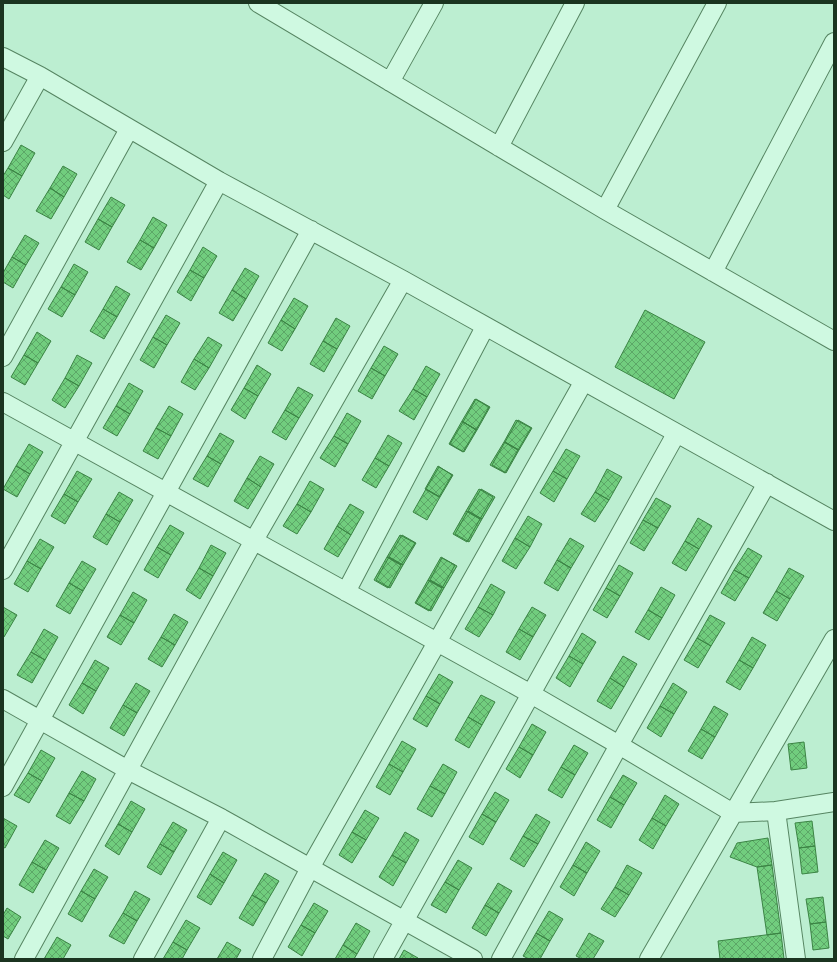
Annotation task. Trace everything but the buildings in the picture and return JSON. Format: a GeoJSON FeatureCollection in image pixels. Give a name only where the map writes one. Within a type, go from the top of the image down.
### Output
{"type":"FeatureCollection","features":[{"type":"Feature","properties":{"kind":"street"},"geometry":{"type":"LineString","coordinates":[[258,3],[281,9],[390,82],[605,210],[834,341]]}},
{"type":"Feature","properties":{"kind":"street"},"geometry":{"type":"LineString","coordinates":[[390,82],[434,3]]}},
{"type":"Feature","properties":{"kind":"street"},"geometry":{"type":"LineString","coordinates":[[499,147],[575,3]]}},
{"type":"Feature","properties":{"kind":"street"},"geometry":{"type":"LineString","coordinates":[[605,210],[717,3]]}},
{"type":"Feature","properties":{"kind":"street"},"geometry":{"type":"LineString","coordinates":[[714,272],[834,42]]}},
{"type":"Feature","properties":{"kind":"street"},"geometry":{"type":"LineString","coordinates":[[3,57],[40,76],[219,181],[403,280],[834,521]]}},
{"type":"Feature","properties":{"kind":"street"},"geometry":{"type":"LineString","coordinates":[[3,142],[40,76]]}},
{"type":"Feature","properties":{"kind":"street"},"geometry":{"type":"LineString","coordinates":[[3,358],[129,129]]}},
{"type":"Feature","properties":{"kind":"street"},"geometry":{"type":"LineString","coordinates":[[3,570],[219,181]]}},
{"type":"Feature","properties":{"kind":"street"},"geometry":{"type":"LineString","coordinates":[[3,787],[311,230]]}},
{"type":"Feature","properties":{"kind":"street"},"geometry":{"type":"LineString","coordinates":[[24,959],[253,542],[403,280]]}},
{"type":"Feature","properties":{"kind":"street"},"geometry":{"type":"LineString","coordinates":[[346,592],[485,327]]}},
{"type":"Feature","properties":{"kind":"street"},"geometry":{"type":"LineString","coordinates":[[262,959],[310,868],[438,644],[584,381]]}},
{"type":"Feature","properties":{"kind":"street"},"geometry":{"type":"LineString","coordinates":[[3,402],[253,542],[531,694],[619,744],[733,813],[776,811],[834,802]]}},
{"type":"Feature","properties":{"kind":"street"},"geometry":{"type":"LineString","coordinates":[[383,959],[676,434]]}},
{"type":"Feature","properties":{"kind":"street"},"geometry":{"type":"LineString","coordinates":[[501,959],[619,744],[767,483]]}},
{"type":"Feature","properties":{"kind":"street"},"geometry":{"type":"LineString","coordinates":[[649,959],[834,640]]}},
{"type":"Feature","properties":{"kind":"street"},"geometry":{"type":"LineString","coordinates":[[3,699],[128,770],[221,818],[406,920],[473,959]]}},
{"type":"Feature","properties":{"kind":"street"},"geometry":{"type":"LineString","coordinates":[[776,811],[796,959]]}},
{"type":"Feature","properties":{"kind":"street"},"geometry":{"type":"LineString","coordinates":[[143,959],[221,818]]}}]}
